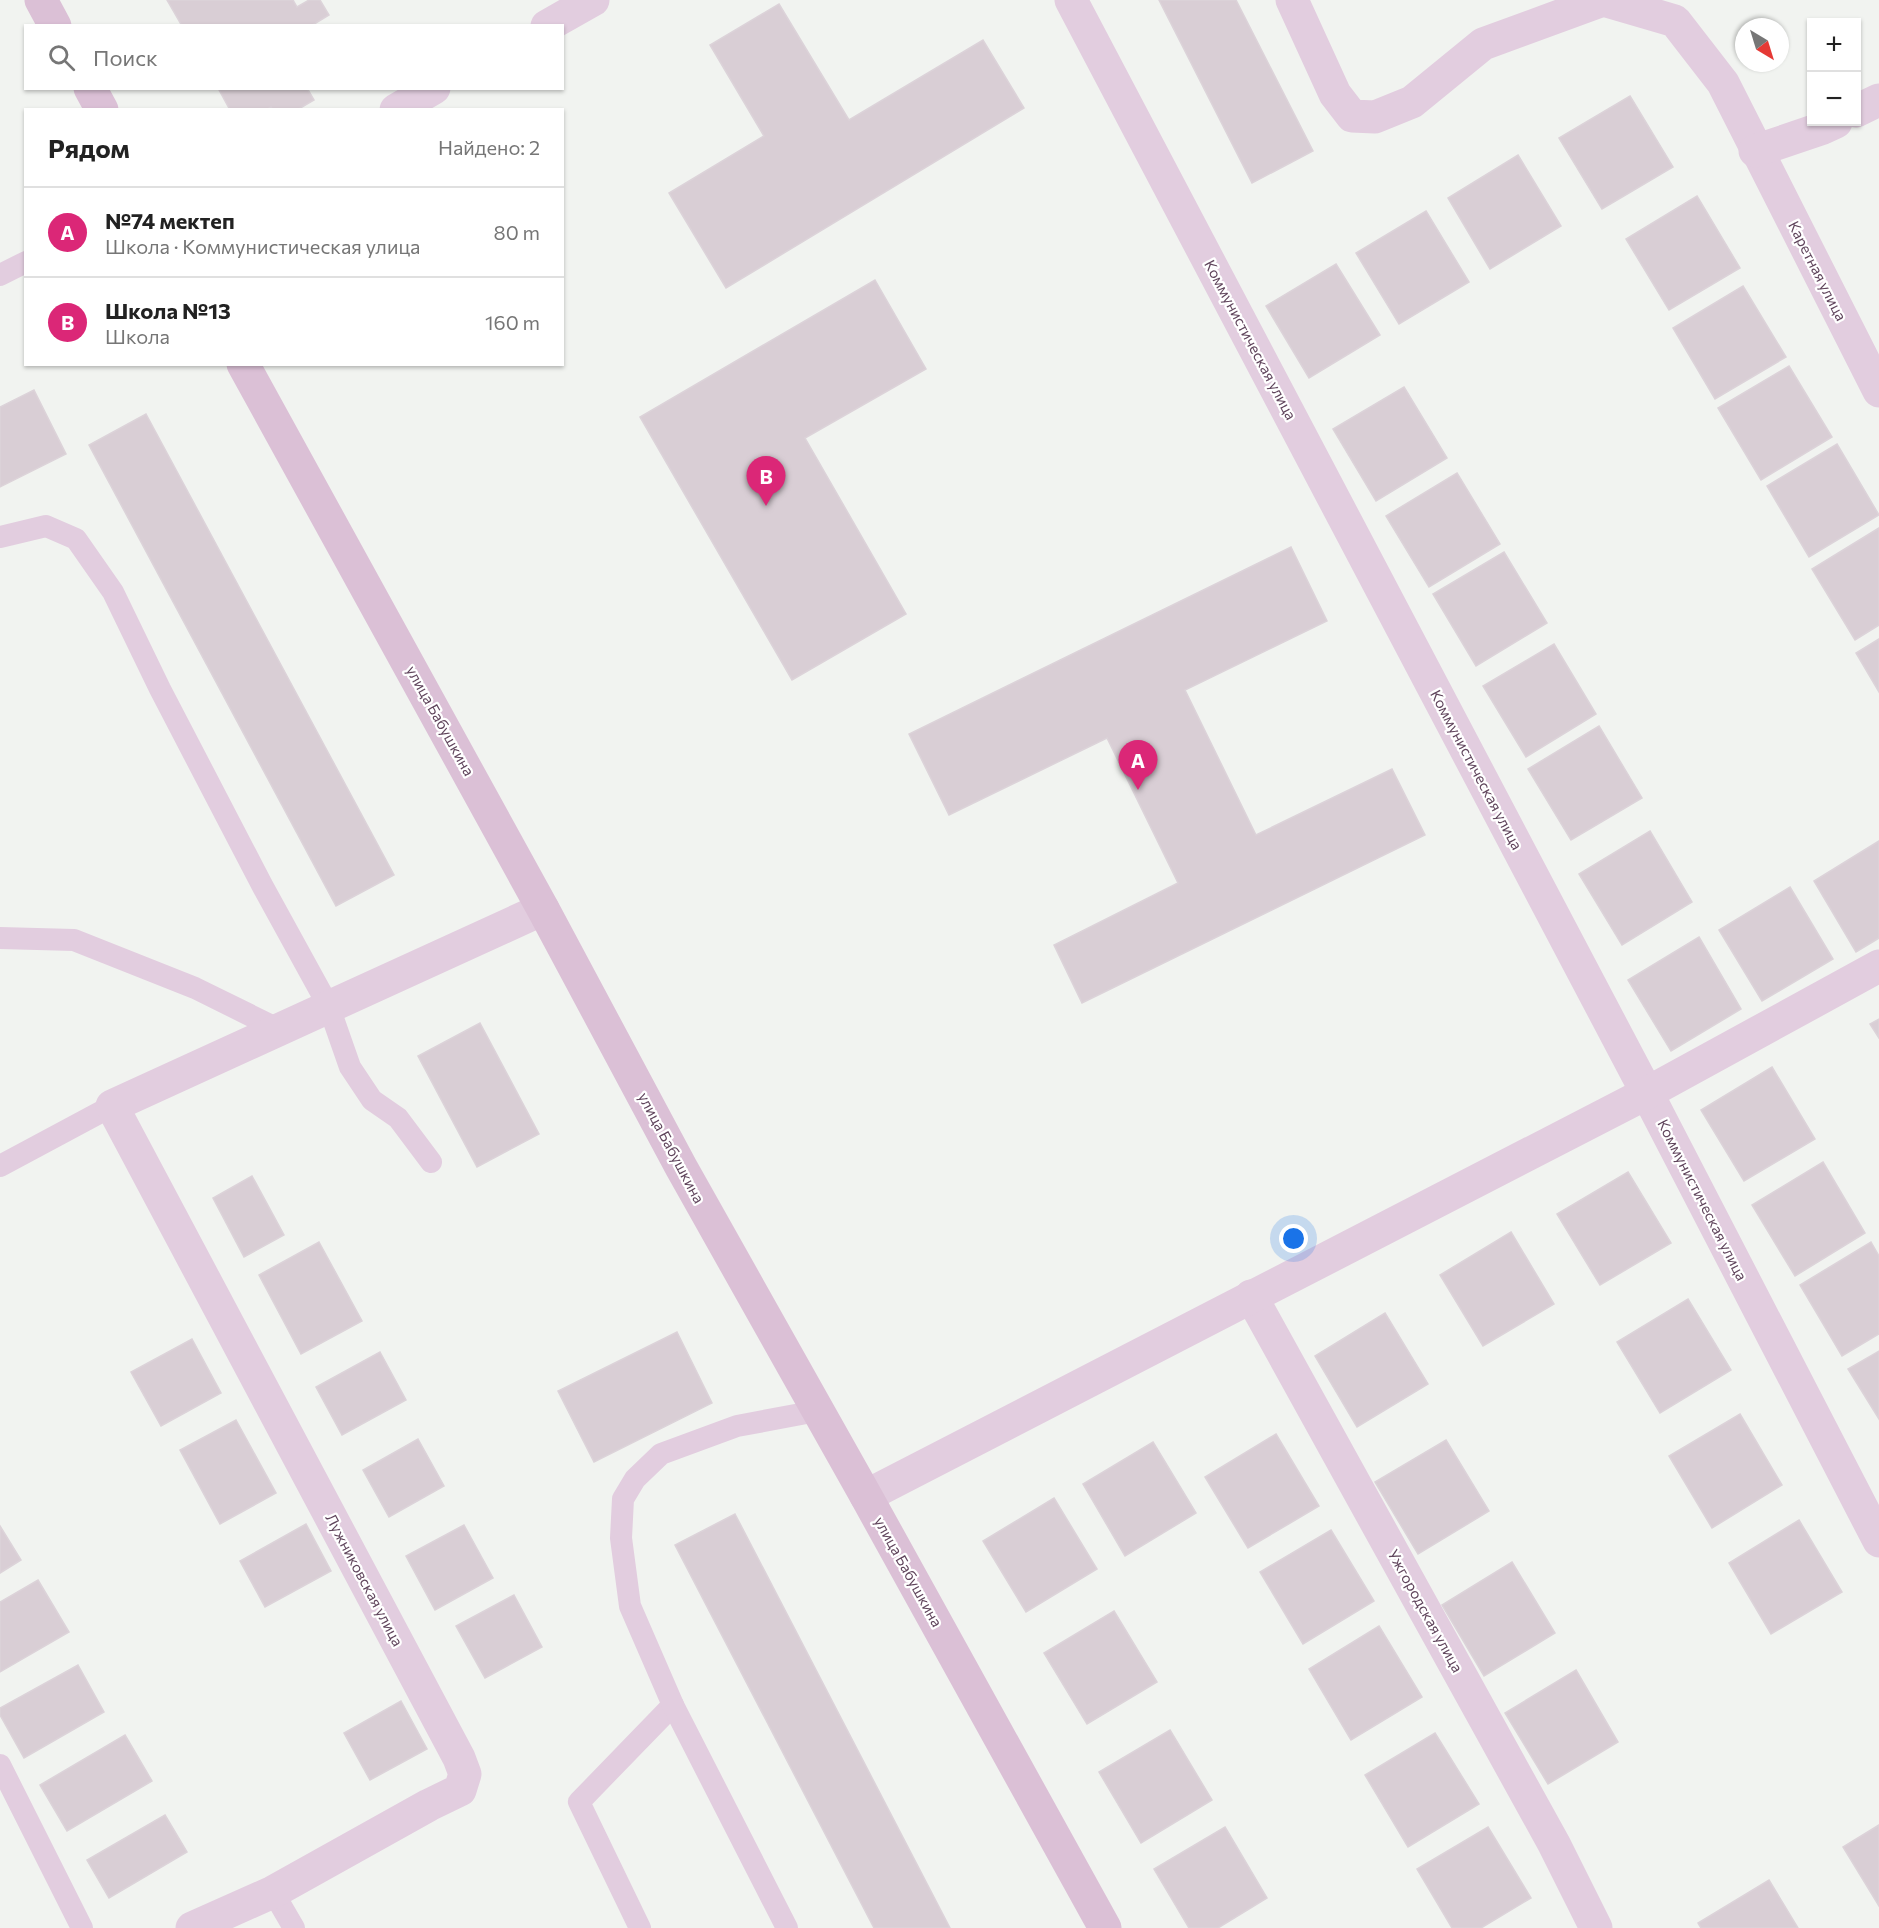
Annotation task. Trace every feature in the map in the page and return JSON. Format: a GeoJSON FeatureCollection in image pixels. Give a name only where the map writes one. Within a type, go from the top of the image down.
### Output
{"type":"FeatureCollection","features":[{"type":"Feature","properties":{"kind":"street"},"geometry":{"type":"LineString","coordinates":[[41,0],[54,24]]}},
{"type":"Feature","properties":{"kind":"street"},"geometry":{"type":"LineString","coordinates":[[551,24],[593,0]]}},
{"type":"Feature","properties":{"kind":"street","name":"Коммунистическая улица"},"geometry":{"type":"LineString","coordinates":[[1071,0],[1647,1093],[1879,1541]]}},
{"type":"Feature","properties":{"kind":"street","name":"Каретная улица"},"geometry":{"type":"LineString","coordinates":[[1292,0],[1335,94],[1352,116],[1375,117],[1412,102],[1483,44],[1603,0],[1675,21],[1722,83],[1879,391]]}},
{"type":"Feature","properties":{"kind":"street"},"geometry":{"type":"LineString","coordinates":[[91,90],[101,108]]}},
{"type":"Feature","properties":{"kind":"street"},"geometry":{"type":"LineString","coordinates":[[399,108],[431,90]]}},
{"type":"Feature","properties":{"kind":"street"},"geometry":{"type":"LineString","coordinates":[[1861,109],[1879,100]]}},
{"type":"Feature","properties":{"kind":"street"},"geometry":{"type":"LineString","coordinates":[[1755,151],[1827,126]]}},
{"type":"Feature","properties":{"kind":"street","name":"улица Бабушкина"},"geometry":{"type":"LineString","coordinates":[[244,366],[543,909],[681,1167],[1105,1928]]}},
{"type":"Feature","properties":{"kind":"street"},"geometry":{"type":"LineString","coordinates":[[112,1106],[543,909]]}},
{"type":"Feature","properties":{"kind":"street"},"geometry":{"type":"LineString","coordinates":[[866,1496],[1647,1093],[1879,966]]}},
{"type":"Feature","properties":{"kind":"street","name":"Лужниковская улица"},"geometry":{"type":"LineString","coordinates":[[112,1106],[448,1737],[465,1774],[460,1790],[273,1892],[192,1928]]}},
{"type":"Feature","properties":{"kind":"street","name":"Ужгородская улица"},"geometry":{"type":"LineString","coordinates":[[1251,1296],[1554,1844],[1596,1928]]}},
{"type":"Feature","properties":{"kind":"lane"},"geometry":{"type":"LineString","coordinates":[[0,274],[24,263]]}},
{"type":"Feature","properties":{"kind":"lane"},"geometry":{"type":"LineString","coordinates":[[0,537],[46,526],[76,539],[113,592],[261,885],[330,1007],[350,1067],[372,1100],[398,1118],[431,1162]]}},
{"type":"Feature","properties":{"kind":"lane"},"geometry":{"type":"LineString","coordinates":[[0,938],[74,940],[195,988],[280,1029]]}},
{"type":"Feature","properties":{"kind":"lane"},"geometry":{"type":"LineString","coordinates":[[0,1166],[112,1106]]}},
{"type":"Feature","properties":{"kind":"lane"},"geometry":{"type":"LineString","coordinates":[[786,1928],[673,1705],[630,1606],[621,1538],[623,1499],[635,1479],[661,1454],[737,1426],[817,1411]]}},
{"type":"Feature","properties":{"kind":"lane"},"geometry":{"type":"LineString","coordinates":[[640,1928],[579,1803],[673,1705]]}},
{"type":"Feature","properties":{"kind":"lane"},"geometry":{"type":"LineString","coordinates":[[0,1765],[82,1928]]}},
{"type":"Feature","properties":{"kind":"lane"},"geometry":{"type":"LineString","coordinates":[[273,1892],[294,1928]]}},
{"type":"Feature","properties":{"kind":"building"},"geometry":{"type":"Polygon","coordinates":[[[167,0],[293,0],[297,7],[309,0],[320,0],[329,15],[314,24],[181,24],[167,0]]]}},
{"type":"Feature","properties":{"kind":"building"},"geometry":{"type":"Polygon","coordinates":[[[1159,0],[1236,0],[1313,151],[1252,183],[1159,0]]]}},
{"type":"Feature","properties":{"kind":"building"},"geometry":{"type":"Polygon","coordinates":[[[779,4],[849,120],[983,40],[1024,108],[726,288],[669,193],[764,136],[710,45],[779,4]]]}},
{"type":"Feature","properties":{"kind":"building"},"geometry":{"type":"Polygon","coordinates":[[[219,90],[308,90],[314,100],[300,108],[229,108],[219,90]]]}},
{"type":"Feature","properties":{"kind":"building"},"geometry":{"type":"Polygon","coordinates":[[[1630,96],[1673,167],[1602,209],[1559,138],[1630,96]]]}},
{"type":"Feature","properties":{"kind":"building"},"geometry":{"type":"Polygon","coordinates":[[[1518,155],[1561,226],[1490,269],[1448,198],[1518,155]]]}},
{"type":"Feature","properties":{"kind":"building"},"geometry":{"type":"Polygon","coordinates":[[[1697,196],[1740,268],[1669,310],[1626,239],[1697,196]]]}},
{"type":"Feature","properties":{"kind":"building"},"geometry":{"type":"Polygon","coordinates":[[[1426,211],[1469,282],[1399,324],[1356,253],[1426,211]]]}},
{"type":"Feature","properties":{"kind":"building"},"geometry":{"type":"Polygon","coordinates":[[[1336,264],[1380,335],[1309,378],[1266,306],[1336,264]]]}},
{"type":"Feature","properties":{"kind":"building"},"geometry":{"type":"Polygon","coordinates":[[[875,280],[926,369],[805,438],[906,614],[792,680],[640,417],[875,280]]]}},
{"type":"Feature","properties":{"kind":"building"},"geometry":{"type":"Polygon","coordinates":[[[1743,286],[1786,357],[1715,399],[1673,328],[1743,286]]]}},
{"type":"Feature","properties":{"kind":"building"},"geometry":{"type":"Polygon","coordinates":[[[1789,366],[1832,437],[1761,480],[1718,408],[1789,366]]]}},
{"type":"Feature","properties":{"kind":"building"},"geometry":{"type":"Polygon","coordinates":[[[1404,387],[1447,458],[1376,501],[1333,429],[1404,387]]]}},
{"type":"Feature","properties":{"kind":"building"},"geometry":{"type":"Polygon","coordinates":[[[34,390],[66,454],[0,487],[0,407],[34,390]]]}},
{"type":"Feature","properties":{"kind":"building"},"geometry":{"type":"Polygon","coordinates":[[[146,414],[394,875],[336,906],[89,445],[146,414]]]}},
{"type":"Feature","properties":{"kind":"building"},"geometry":{"type":"Polygon","coordinates":[[[1837,444],[1879,515],[1809,557],[1767,486],[1837,444]]]}},
{"type":"Feature","properties":{"kind":"building"},"geometry":{"type":"Polygon","coordinates":[[[1457,473],[1500,544],[1429,587],[1386,516],[1457,473]]]}},
{"type":"Feature","properties":{"kind":"building"},"geometry":{"type":"Polygon","coordinates":[[[1879,528],[1879,625],[1855,640],[1812,569],[1879,528]]]}},
{"type":"Feature","properties":{"kind":"building"},"geometry":{"type":"Polygon","coordinates":[[[1291,547],[1327,621],[1185,690],[1256,835],[1392,769],[1425,835],[1082,1003],[1054,945],[1178,883],[1107,738],[949,815],[909,734],[1291,547]]]}},
{"type":"Feature","properties":{"kind":"building"},"geometry":{"type":"Polygon","coordinates":[[[1504,552],[1547,623],[1476,666],[1433,594],[1504,552]]]}},
{"type":"Feature","properties":{"kind":"building"},"geometry":{"type":"Polygon","coordinates":[[[1879,639],[1879,692],[1856,653],[1879,639]]]}},
{"type":"Feature","properties":{"kind":"building"},"geometry":{"type":"Polygon","coordinates":[[[1554,644],[1596,714],[1526,757],[1483,686],[1554,644]]]}},
{"type":"Feature","properties":{"kind":"building"},"geometry":{"type":"Polygon","coordinates":[[[1599,726],[1642,798],[1571,840],[1528,769],[1599,726]]]}},
{"type":"Feature","properties":{"kind":"building"},"geometry":{"type":"Polygon","coordinates":[[[1650,831],[1692,902],[1622,945],[1579,874],[1650,831]]]}},
{"type":"Feature","properties":{"kind":"building"},"geometry":{"type":"Polygon","coordinates":[[[1879,841],[1879,938],[1856,952],[1814,881],[1879,841]]]}},
{"type":"Feature","properties":{"kind":"building"},"geometry":{"type":"Polygon","coordinates":[[[1790,887],[1833,959],[1762,1001],[1719,930],[1790,887]]]}},
{"type":"Feature","properties":{"kind":"building"},"geometry":{"type":"Polygon","coordinates":[[[1699,937],[1741,1009],[1671,1051],[1628,980],[1699,937]]]}},
{"type":"Feature","properties":{"kind":"building"},"geometry":{"type":"Polygon","coordinates":[[[1879,1019],[1879,1038],[1870,1024],[1879,1019]]]}},
{"type":"Feature","properties":{"kind":"building"},"geometry":{"type":"Polygon","coordinates":[[[480,1023],[539,1134],[477,1167],[418,1056],[480,1023]]]}},
{"type":"Feature","properties":{"kind":"building"},"geometry":{"type":"Polygon","coordinates":[[[1772,1067],[1815,1139],[1744,1181],[1701,1110],[1772,1067]]]}},
{"type":"Feature","properties":{"kind":"building"},"geometry":{"type":"Polygon","coordinates":[[[1823,1162],[1865,1233],[1795,1276],[1752,1205],[1823,1162]]]}},
{"type":"Feature","properties":{"kind":"building"},"geometry":{"type":"Polygon","coordinates":[[[1628,1172],[1671,1243],[1600,1285],[1557,1214],[1628,1172]]]}},
{"type":"Feature","properties":{"kind":"building"},"geometry":{"type":"Polygon","coordinates":[[[252,1176],[284,1235],[244,1257],[213,1198],[252,1176]]]}},
{"type":"Feature","properties":{"kind":"building"},"geometry":{"type":"Polygon","coordinates":[[[1511,1232],[1554,1304],[1483,1346],[1440,1275],[1511,1232]]]}},
{"type":"Feature","properties":{"kind":"building"},"geometry":{"type":"Polygon","coordinates":[[[319,1242],[362,1321],[301,1354],[259,1275],[319,1242]]]}},
{"type":"Feature","properties":{"kind":"building"},"geometry":{"type":"Polygon","coordinates":[[[1871,1242],[1879,1256],[1879,1334],[1842,1356],[1800,1285],[1871,1242]]]}},
{"type":"Feature","properties":{"kind":"building"},"geometry":{"type":"Polygon","coordinates":[[[1688,1299],[1731,1370],[1660,1413],[1617,1342],[1688,1299]]]}},
{"type":"Feature","properties":{"kind":"building"},"geometry":{"type":"Polygon","coordinates":[[[1385,1313],[1428,1384],[1357,1427],[1315,1356],[1385,1313]]]}},
{"type":"Feature","properties":{"kind":"building"},"geometry":{"type":"Polygon","coordinates":[[[677,1332],[712,1403],[594,1462],[558,1391],[677,1332]]]}},
{"type":"Feature","properties":{"kind":"building"},"geometry":{"type":"Polygon","coordinates":[[[192,1339],[221,1393],[161,1426],[131,1372],[192,1339]]]}},
{"type":"Feature","properties":{"kind":"building"},"geometry":{"type":"Polygon","coordinates":[[[1879,1351],[1879,1419],[1848,1369],[1879,1351]]]}},
{"type":"Feature","properties":{"kind":"building"},"geometry":{"type":"Polygon","coordinates":[[[380,1352],[406,1400],[342,1435],[316,1387],[380,1352]]]}},
{"type":"Feature","properties":{"kind":"building"},"geometry":{"type":"Polygon","coordinates":[[[1740,1414],[1782,1485],[1712,1528],[1669,1456],[1740,1414]]]}},
{"type":"Feature","properties":{"kind":"building"},"geometry":{"type":"Polygon","coordinates":[[[236,1420],[276,1493],[220,1524],[180,1450],[236,1420]]]}},
{"type":"Feature","properties":{"kind":"building"},"geometry":{"type":"Polygon","coordinates":[[[1276,1434],[1319,1506],[1248,1548],[1205,1477],[1276,1434]]]}},
{"type":"Feature","properties":{"kind":"building"},"geometry":{"type":"Polygon","coordinates":[[[418,1439],[444,1486],[389,1517],[363,1470],[418,1439]]]}},
{"type":"Feature","properties":{"kind":"building"},"geometry":{"type":"Polygon","coordinates":[[[1446,1440],[1489,1511],[1418,1554],[1375,1482],[1446,1440]]]}},
{"type":"Feature","properties":{"kind":"building"},"geometry":{"type":"Polygon","coordinates":[[[1153,1442],[1196,1513],[1125,1556],[1083,1484],[1153,1442]]]}},
{"type":"Feature","properties":{"kind":"building"},"geometry":{"type":"Polygon","coordinates":[[[1054,1498],[1097,1569],[1026,1612],[983,1541],[1054,1498]]]}},
{"type":"Feature","properties":{"kind":"building"},"geometry":{"type":"Polygon","coordinates":[[[735,1514],[950,1928],[874,1928],[675,1545],[735,1514]]]}},
{"type":"Feature","properties":{"kind":"building"},"geometry":{"type":"Polygon","coordinates":[[[1799,1520],[1842,1592],[1771,1634],[1729,1563],[1799,1520]]]}},
{"type":"Feature","properties":{"kind":"building"},"geometry":{"type":"Polygon","coordinates":[[[306,1524],[331,1571],[265,1607],[240,1561],[306,1524]]]}},
{"type":"Feature","properties":{"kind":"building"},"geometry":{"type":"Polygon","coordinates":[[[464,1525],[493,1578],[435,1610],[406,1556],[464,1525]]]}},
{"type":"Feature","properties":{"kind":"building"},"geometry":{"type":"Polygon","coordinates":[[[0,1526],[21,1560],[0,1573],[0,1526]]]}},
{"type":"Feature","properties":{"kind":"building"},"geometry":{"type":"Polygon","coordinates":[[[1331,1530],[1374,1601],[1303,1644],[1260,1572],[1331,1530]]]}},
{"type":"Feature","properties":{"kind":"building"},"geometry":{"type":"Polygon","coordinates":[[[1512,1562],[1555,1633],[1484,1676],[1442,1605],[1512,1562]]]}},
{"type":"Feature","properties":{"kind":"building"},"geometry":{"type":"Polygon","coordinates":[[[38,1580],[69,1632],[0,1672],[0,1602],[38,1580]]]}},
{"type":"Feature","properties":{"kind":"building"},"geometry":{"type":"Polygon","coordinates":[[[514,1595],[542,1647],[485,1678],[456,1626],[514,1595]]]}},
{"type":"Feature","properties":{"kind":"building"},"geometry":{"type":"Polygon","coordinates":[[[1114,1611],[1157,1682],[1087,1724],[1044,1653],[1114,1611]]]}},
{"type":"Feature","properties":{"kind":"building"},"geometry":{"type":"Polygon","coordinates":[[[1379,1626],[1422,1697],[1351,1740],[1309,1669],[1379,1626]]]}},
{"type":"Feature","properties":{"kind":"building"},"geometry":{"type":"Polygon","coordinates":[[[78,1665],[104,1712],[24,1758],[0,1715],[0,1708],[78,1665]]]}},
{"type":"Feature","properties":{"kind":"building"},"geometry":{"type":"Polygon","coordinates":[[[1576,1670],[1618,1742],[1548,1784],[1505,1713],[1576,1670]]]}},
{"type":"Feature","properties":{"kind":"building"},"geometry":{"type":"Polygon","coordinates":[[[401,1701],[427,1749],[370,1780],[344,1733],[401,1701]]]}},
{"type":"Feature","properties":{"kind":"building"},"geometry":{"type":"Polygon","coordinates":[[[1170,1730],[1212,1800],[1141,1843],[1099,1772],[1170,1730]]]}},
{"type":"Feature","properties":{"kind":"building"},"geometry":{"type":"Polygon","coordinates":[[[1435,1733],[1479,1804],[1408,1847],[1365,1775],[1435,1733]]]}},
{"type":"Feature","properties":{"kind":"building"},"geometry":{"type":"Polygon","coordinates":[[[125,1735],[152,1781],[67,1831],[40,1785],[125,1735]]]}},
{"type":"Feature","properties":{"kind":"building"},"geometry":{"type":"Polygon","coordinates":[[[165,1815],[187,1852],[109,1898],[87,1860],[165,1815]]]}},
{"type":"Feature","properties":{"kind":"building"},"geometry":{"type":"Polygon","coordinates":[[[1879,1825],[1879,1906],[1843,1847],[1879,1825]]]}},
{"type":"Feature","properties":{"kind":"building"},"geometry":{"type":"Polygon","coordinates":[[[1225,1827],[1267,1898],[1218,1928],[1189,1928],[1154,1869],[1225,1827]]]}},
{"type":"Feature","properties":{"kind":"building"},"geometry":{"type":"Polygon","coordinates":[[[1488,1827],[1531,1898],[1481,1928],[1452,1928],[1417,1869],[1488,1827]]]}},
{"type":"Feature","properties":{"kind":"building"},"geometry":{"type":"Polygon","coordinates":[[[1769,1880],[1798,1928],[1701,1928],[1698,1923],[1769,1880]]]}},
{"type":"Feature","properties":{"kind":"place","name":"Школа №13"},"geometry":{"type":"Point","coordinates":[766,506]}},
{"type":"Feature","properties":{"kind":"place","name":"№74 мектеп"},"geometry":{"type":"Point","coordinates":[1138,790]}}]}
